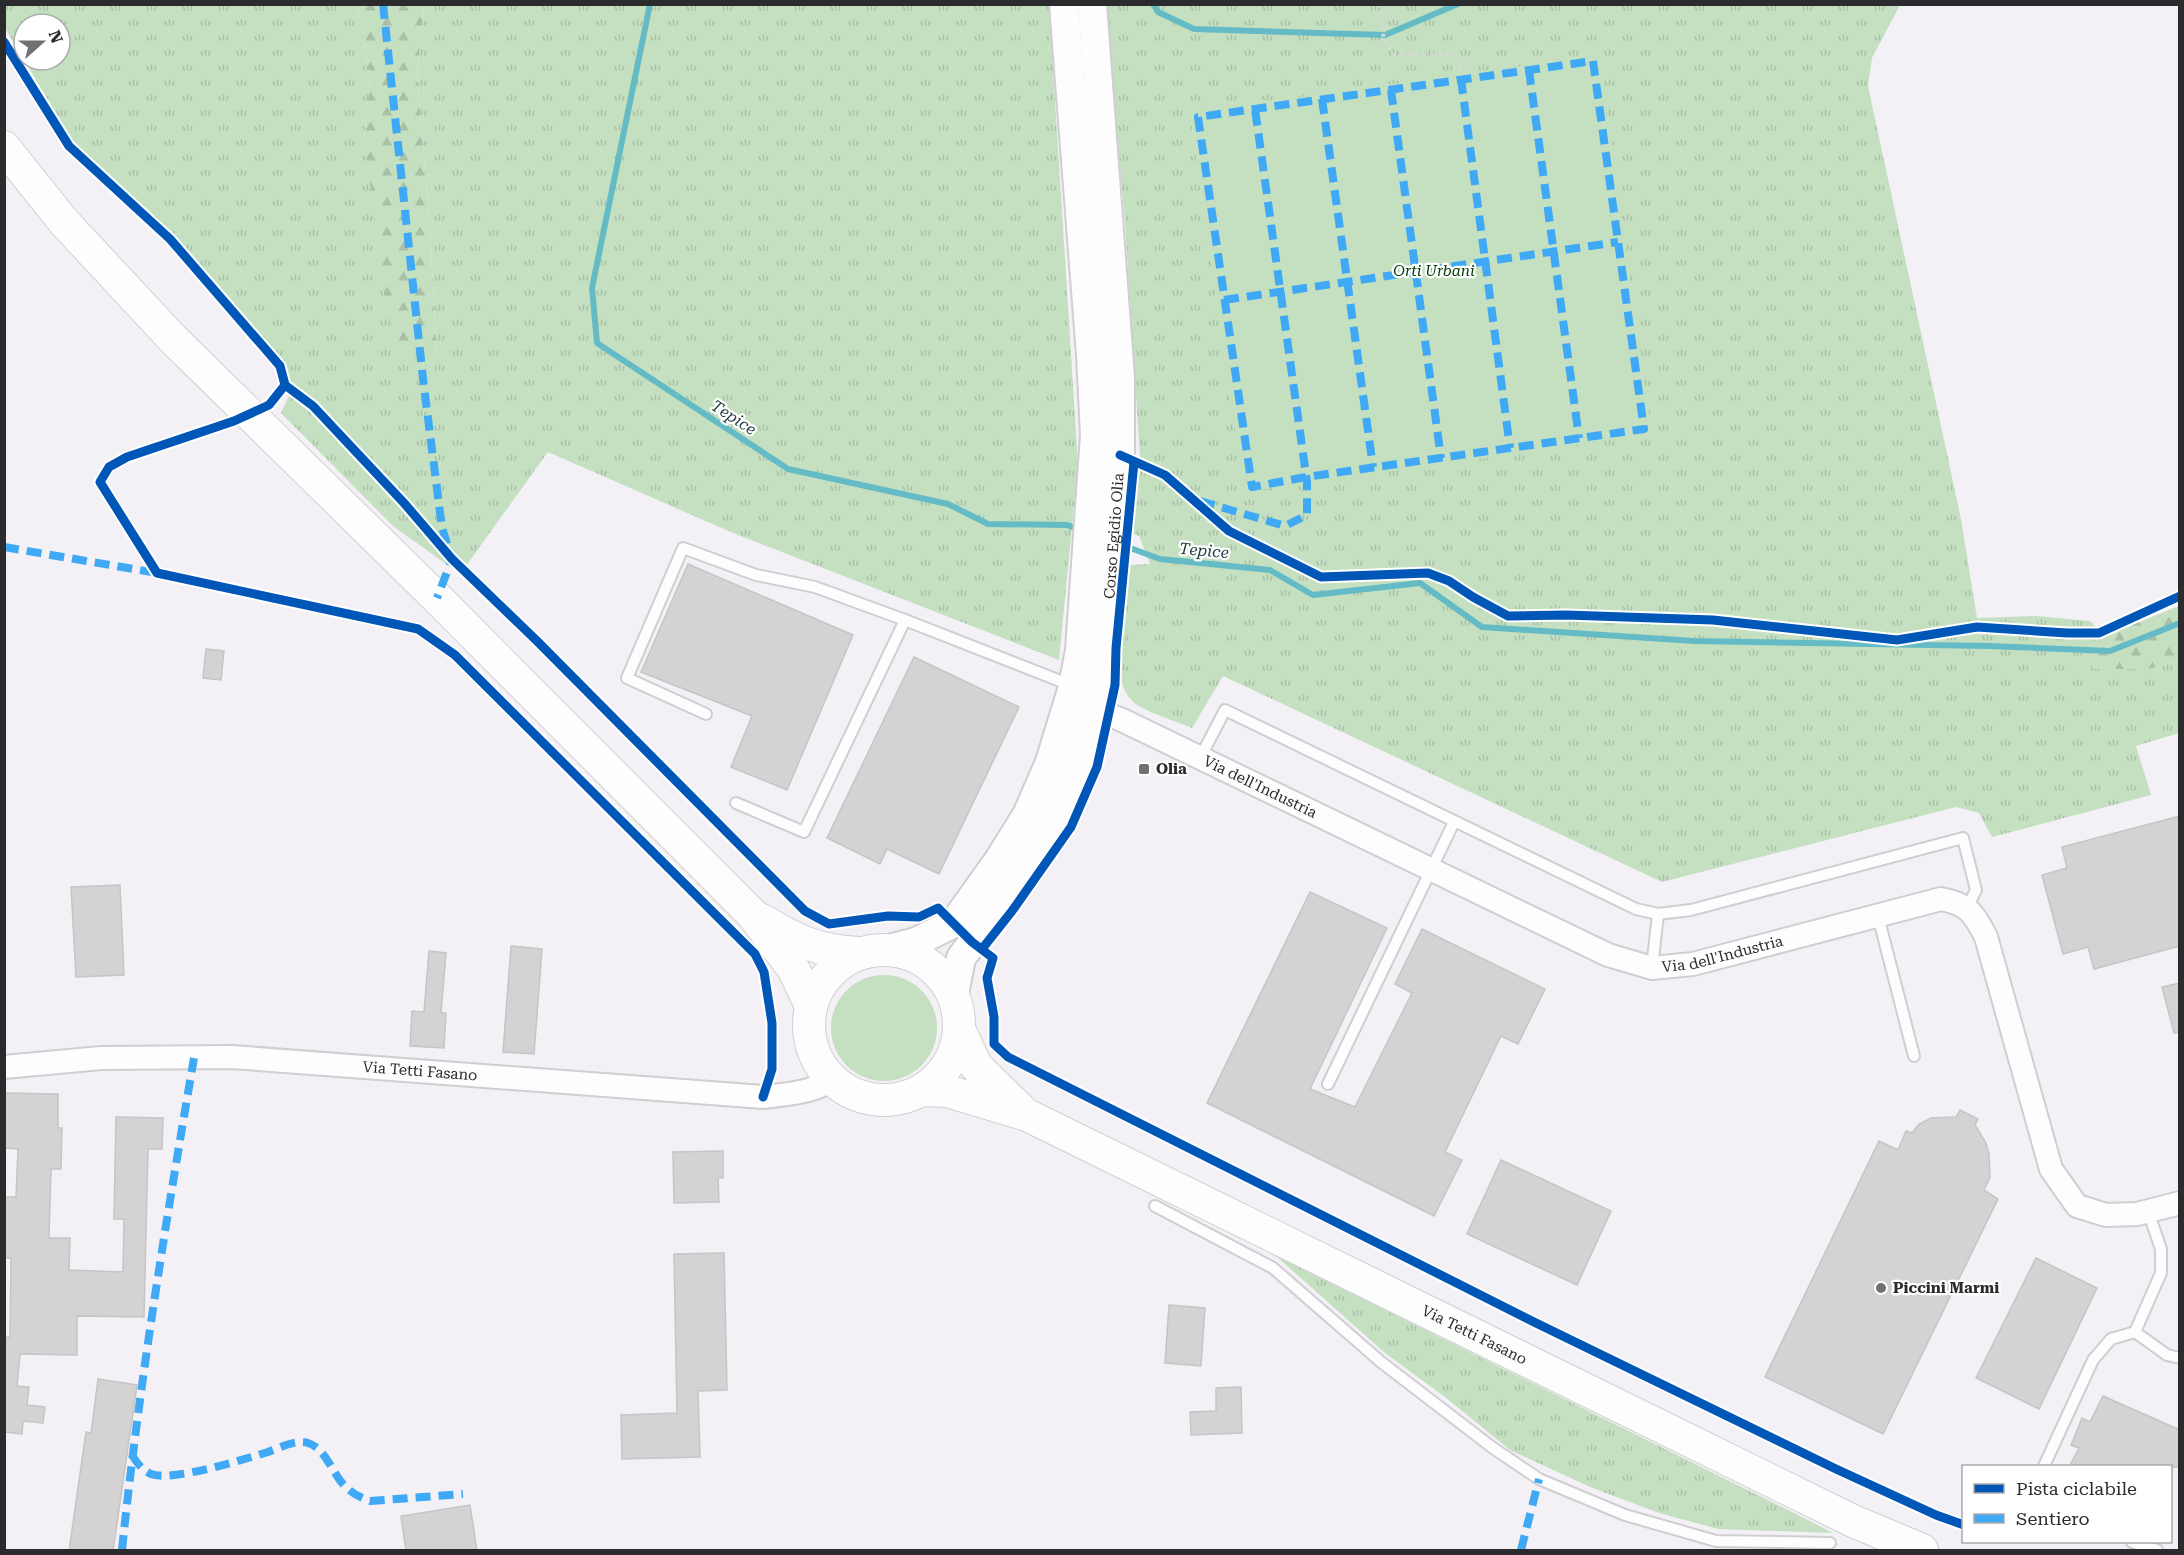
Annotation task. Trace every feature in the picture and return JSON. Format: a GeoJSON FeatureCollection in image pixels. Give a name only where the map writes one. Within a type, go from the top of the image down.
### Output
{"type":"FeatureCollection","features":[{"type":"Feature","properties":{"kind":"main road"},"geometry":{"type":"LineString","coordinates":[[4,147],[64,222],[173,339],[454,615],[752,914],[793,968],[811,1006]]}},
{"type":"Feature","properties":{"kind":"main road"},"geometry":{"type":"LineString","coordinates":[[752,914],[808,945],[832,952],[874,951],[909,953],[927,962],[943,977],[954,994],[959,1012],[960,1031],[954,1054],[941,1075],[923,1090],[900,1099],[876,1100],[852,1093],[832,1080],[820,1064],[812,1046],[809,1026],[811,1006],[821,983],[837,965],[874,951]]}},
{"type":"Feature","properties":{"kind":"main road","name":"Via Tetti Fasano"},"geometry":{"type":"LineString","coordinates":[[960,1031],[976,1066],[1027,1115]]}},
{"type":"Feature","properties":{"kind":"main road","name":"Via Tetti Fasano"},"geometry":{"type":"LineString","coordinates":[[923,1090],[947,1091],[1027,1115],[1256,1243],[1922,1551]]}},
{"type":"Feature","properties":{"kind":"street","name":"Corso Egidio Olia"},"geometry":{"type":"LineString","coordinates":[[1064,4],[1103,521]]}},
{"type":"Feature","properties":{"kind":"street","name":"Corso Egidio Olia"},"geometry":{"type":"LineString","coordinates":[[874,951],[916,942],[954,923],[1027,815],[1079,698],[1105,657],[1099,560],[1103,521],[1120,455],[1120,378],[1092,4]]}},
{"type":"Feature","properties":{"kind":"street","name":"Corso Egidio Olia"},"geometry":{"type":"LineString","coordinates":[[954,994],[962,958],[1025,871],[1056,815],[1079,762],[1079,698]]}},
{"type":"Feature","properties":{"kind":"street","name":"Via dell'Industria"},"geometry":{"type":"LineString","coordinates":[[1079,698],[1608,955],[1652,968],[1693,964],[1941,899],[1957,902],[1967,908]]}},
{"type":"Feature","properties":{"kind":"street"},"geometry":{"type":"LineString","coordinates":[[1967,908],[1976,917],[1986,937],[2051,1169],[2077,1206],[2106,1215],[2137,1214],[2180,1203]]}},
{"type":"Feature","properties":{"kind":"street","name":"Via Tetti Fasano"},"geometry":{"type":"LineString","coordinates":[[4,1066],[101,1058],[232,1057],[763,1097],[804,1093],[832,1080]]}},
{"type":"Feature","properties":{"kind":"lane"},"geometry":{"type":"LineString","coordinates":[[706,714],[627,678],[683,548],[756,575],[815,587],[905,620],[1079,698]]}},
{"type":"Feature","properties":{"kind":"lane"},"geometry":{"type":"LineString","coordinates":[[736,803],[804,832],[905,620]]}},
{"type":"Feature","properties":{"kind":"lane"},"geometry":{"type":"LineString","coordinates":[[1200,758],[1226,710],[1636,909],[1658,914],[1691,910],[1963,838],[1976,890],[1967,908]]}},
{"type":"Feature","properties":{"kind":"lane"},"geometry":{"type":"LineString","coordinates":[[1328,1084],[1454,822]]}},
{"type":"Feature","properties":{"kind":"lane"},"geometry":{"type":"LineString","coordinates":[[1652,968],[1658,914]]}},
{"type":"Feature","properties":{"kind":"lane"},"geometry":{"type":"LineString","coordinates":[[1878,916],[1914,1056]]}},
{"type":"Feature","properties":{"kind":"lane"},"geometry":{"type":"LineString","coordinates":[[1155,1206],[1256,1243],[1273,1268],[1381,1362],[1493,1448],[1539,1479],[1624,1515],[1716,1541],[1830,1544]]}},
{"type":"Feature","properties":{"kind":"lane"},"geometry":{"type":"LineString","coordinates":[[2045,1465],[2093,1360],[2111,1339],[2135,1332],[2161,1273],[2161,1249],[2148,1211]]}},
{"type":"Feature","properties":{"kind":"lane"},"geometry":{"type":"LineString","coordinates":[[2135,1332],[2167,1355],[2180,1358]]}},
{"type":"Feature","properties":{"kind":"lane"},"geometry":{"type":"LineString","coordinates":[[2135,1543],[2157,1551]]}},
{"type":"Feature","properties":{"kind":"path"},"geometry":{"type":"LineString","coordinates":[[1380,4],[1383,41],[1394,54],[1451,54],[1459,61],[1461,79]]}},
{"type":"Feature","properties":{"kind":"green space"},"geometry":{"type":"Polygon","coordinates":[[[5,5],[358,5],[370,80],[364,137],[427,369],[437,358],[430,229],[417,75],[424,5],[1049,5],[1078,465],[1059,660],[733,533],[548,452],[460,574],[393,526],[281,413],[291,391],[286,364],[186,248],[73,142],[31,72],[72,72],[72,12],[12,12],[12,40],[5,28],[5,5]]]}},
{"type":"Feature","properties":{"kind":"green space"},"geometry":{"type":"Polygon","coordinates":[[[358,5],[424,5],[417,75],[430,229],[437,359],[428,369],[415,368],[387,317],[364,137],[370,80],[358,5]]]}},
{"type":"Feature","properties":{"kind":"green space"},"geometry":{"type":"Polygon","coordinates":[[[1106,5],[1900,5],[1872,58],[1868,86],[1961,519],[1977,618],[2036,616],[2090,621],[2105,636],[2094,669],[2148,669],[2179,661],[2179,733],[2136,746],[2151,795],[1992,837],[1979,813],[1956,807],[1662,882],[1223,676],[1192,728],[1141,707],[1126,692],[1120,677],[1118,658],[1120,617],[1129,565],[1150,564],[1139,536],[1133,534],[1140,457],[1125,223],[1106,5]],[[1190,113],[1245,491],[1652,433],[1190,113]]]}},
{"type":"Feature","properties":{"kind":"green space","name":"Orti Urbani"},"geometry":{"type":"Polygon","coordinates":[[[1598,55],[1652,434],[1244,492],[1190,113],[1598,55]]]}},
{"type":"Feature","properties":{"kind":"green space"},"geometry":{"type":"Polygon","coordinates":[[[2179,606],[2179,661],[2148,669],[2093,669],[2105,636],[2179,606]]]}},
{"type":"Feature","properties":{"kind":"green space"},"geometry":{"type":"Polygon","coordinates":[[[884,975],[904,979],[922,990],[933,1008],[937,1028],[933,1048],[922,1066],[904,1077],[884,1081],[864,1077],[846,1066],[835,1048],[831,1028],[835,1008],[846,990],[864,979],[884,975]]]}},
{"type":"Feature","properties":{"kind":"green space"},"geometry":{"type":"Polygon","coordinates":[[[1276,1256],[1833,1533],[1718,1529],[1659,1513],[1590,1487],[1510,1450],[1445,1397],[1385,1353],[1276,1256]]]}},
{"type":"Feature","properties":{"kind":"building"},"geometry":{"type":"Polygon","coordinates":[[[688,564],[853,635],[787,790],[731,767],[752,716],[641,672],[688,564]]]}},
{"type":"Feature","properties":{"kind":"building"},"geometry":{"type":"Polygon","coordinates":[[[206,649],[224,651],[221,680],[203,678],[206,649]]]}},
{"type":"Feature","properties":{"kind":"building"},"geometry":{"type":"Polygon","coordinates":[[[914,657],[1019,707],[939,874],[887,849],[880,864],[827,838],[914,657]]]}},
{"type":"Feature","properties":{"kind":"building"},"geometry":{"type":"Polygon","coordinates":[[[2180,816],[2180,946],[2094,969],[2088,947],[2063,954],[2042,875],[2067,868],[2062,847],[2180,816]]]}},
{"type":"Feature","properties":{"kind":"building"},"geometry":{"type":"Polygon","coordinates":[[[120,885],[124,975],[76,977],[71,887],[120,885]]]}},
{"type":"Feature","properties":{"kind":"building"},"geometry":{"type":"Polygon","coordinates":[[[1310,892],[1387,928],[1310,1089],[1355,1107],[1412,993],[1395,984],[1422,929],[1545,989],[1518,1044],[1501,1036],[1445,1152],[1462,1160],[1434,1216],[1207,1103],[1310,892]]]}},
{"type":"Feature","properties":{"kind":"building"},"geometry":{"type":"Polygon","coordinates":[[[511,946],[542,949],[534,1054],[503,1052],[511,946]]]}},
{"type":"Feature","properties":{"kind":"building"},"geometry":{"type":"Polygon","coordinates":[[[429,951],[446,953],[441,1013],[446,1013],[444,1048],[410,1046],[412,1011],[424,1012],[429,951]]]}},
{"type":"Feature","properties":{"kind":"building"},"geometry":{"type":"Polygon","coordinates":[[[2180,983],[2180,1032],[2174,1033],[2162,987],[2180,983]]]}},
{"type":"Feature","properties":{"kind":"building"},"geometry":{"type":"Polygon","coordinates":[[[5,1093],[58,1094],[58,1128],[62,1128],[61,1169],[51,1169],[49,1238],[70,1238],[69,1270],[123,1272],[124,1219],[114,1219],[116,1117],[163,1118],[162,1149],[148,1149],[144,1317],[77,1316],[77,1355],[20,1354],[17,1386],[29,1387],[27,1405],[45,1407],[43,1423],[23,1421],[22,1434],[4,1432],[4,1337],[10,1337],[11,1258],[4,1258],[4,1197],[16,1197],[18,1149],[4,1148],[5,1093]]]}},
{"type":"Feature","properties":{"kind":"building","name":"Piccini Marmi"},"geometry":{"type":"Polygon","coordinates":[[[1960,1110],[1978,1119],[1975,1125],[1986,1143],[1989,1154],[1990,1177],[1984,1190],[1998,1199],[1883,1434],[1765,1377],[1879,1141],[1898,1150],[1906,1131],[1912,1133],[1919,1124],[1931,1118],[1956,1117],[1960,1110]]]}},
{"type":"Feature","properties":{"kind":"building"},"geometry":{"type":"Polygon","coordinates":[[[723,1151],[723,1178],[718,1178],[719,1202],[674,1203],[673,1152],[723,1151]]]}},
{"type":"Feature","properties":{"kind":"building"},"geometry":{"type":"Polygon","coordinates":[[[1501,1160],[1611,1211],[1577,1285],[1467,1234],[1501,1160]]]}},
{"type":"Feature","properties":{"kind":"building"},"geometry":{"type":"Polygon","coordinates":[[[724,1253],[727,1390],[698,1391],[700,1457],[622,1459],[621,1415],[677,1413],[674,1254],[724,1253]]]}},
{"type":"Feature","properties":{"kind":"building"},"geometry":{"type":"Polygon","coordinates":[[[2036,1258],[2097,1288],[2039,1409],[1976,1378],[2036,1258]]]}},
{"type":"Feature","properties":{"kind":"building"},"geometry":{"type":"Polygon","coordinates":[[[1169,1305],[1205,1308],[1201,1366],[1165,1363],[1169,1305]]]}},
{"type":"Feature","properties":{"kind":"building"},"geometry":{"type":"Polygon","coordinates":[[[98,1379],[137,1385],[113,1551],[69,1551],[86,1432],[91,1433],[98,1379]]]}},
{"type":"Feature","properties":{"kind":"building"},"geometry":{"type":"Polygon","coordinates":[[[1241,1387],[1242,1433],[1191,1435],[1190,1412],[1216,1411],[1216,1388],[1241,1387]]]}},
{"type":"Feature","properties":{"kind":"building"},"geometry":{"type":"Polygon","coordinates":[[[2103,1396],[2180,1430],[2180,1467],[2172,1467],[2172,1465],[2070,1465],[2079,1448],[2071,1445],[2082,1418],[2090,1422],[2103,1396]]]}},
{"type":"Feature","properties":{"kind":"building"},"geometry":{"type":"Polygon","coordinates":[[[470,1505],[477,1551],[406,1551],[401,1516],[470,1505]]]}},
{"type":"Feature","properties":{"kind":"waterway","name":"Tepice"},"geometry":{"type":"LineString","coordinates":[[650,4],[592,288],[597,343],[788,469],[948,504],[988,524],[1067,525],[1081,530]]}},
{"type":"Feature","properties":{"kind":"waterway"},"geometry":{"type":"LineString","coordinates":[[1153,4],[1158,12],[1194,29],[1385,35],[1458,4]]}},
{"type":"Feature","properties":{"kind":"waterway","name":"Tepice"},"geometry":{"type":"LineString","coordinates":[[1122,545],[1160,559],[1270,570],[1313,595],[1420,583],[1482,627],[1694,641],[1989,646],[2110,651],[2180,623]]}},
{"type":"Feature","properties":{"kind":"marked path"},"geometry":{"type":"LineString","coordinates":[[383,4],[423,379],[442,528],[452,559],[437,598]]}},
{"type":"Feature","properties":{"kind":"marked path"},"geometry":{"type":"LineString","coordinates":[[1593,61],[1644,429],[1306,477],[1252,487],[1198,117],[1593,61]]}},
{"type":"Feature","properties":{"kind":"marked path"},"geometry":{"type":"LineString","coordinates":[[1529,70],[1579,438]]}},
{"type":"Feature","properties":{"kind":"marked path"},"geometry":{"type":"LineString","coordinates":[[1461,79],[1510,448]]}},
{"type":"Feature","properties":{"kind":"marked path"},"geometry":{"type":"LineString","coordinates":[[1391,90],[1441,458]]}},
{"type":"Feature","properties":{"kind":"marked path"},"geometry":{"type":"LineString","coordinates":[[1322,99],[1373,467]]}},
{"type":"Feature","properties":{"kind":"marked path"},"geometry":{"type":"LineString","coordinates":[[1200,501],[1285,526],[1307,515],[1307,482],[1255,109]]}},
{"type":"Feature","properties":{"kind":"marked path"},"geometry":{"type":"LineString","coordinates":[[1224,300],[1618,242]]}},
{"type":"Feature","properties":{"kind":"marked path"},"geometry":{"type":"LineString","coordinates":[[4,547],[157,573]]}},
{"type":"Feature","properties":{"kind":"marked path"},"geometry":{"type":"LineString","coordinates":[[122,1550],[136,1426],[194,1058]]}},
{"type":"Feature","properties":{"kind":"marked path"},"geometry":{"type":"LineString","coordinates":[[132,1455],[140,1466],[151,1474],[175,1475],[226,1464],[288,1444],[303,1442],[319,1450],[349,1490],[370,1501],[463,1494]]}},
{"type":"Feature","properties":{"kind":"marked path"},"geometry":{"type":"LineString","coordinates":[[1521,1550],[1539,1479]]}},
{"type":"Feature","properties":{"kind":"cycle path"},"geometry":{"type":"LineString","coordinates":[[4,42],[69,146],[170,239],[280,366],[285,385],[269,405],[234,421],[127,457],[109,467],[100,482],[157,573],[418,629],[455,655],[755,954],[764,972],[772,1023],[772,1069],[763,1097]]}},
{"type":"Feature","properties":{"kind":"cycle path"},"geometry":{"type":"LineString","coordinates":[[285,385],[313,406],[404,503],[452,559],[537,641],[805,911],[829,924],[888,916],[919,917],[938,908],[972,942],[993,958],[987,978],[994,1017],[994,1044],[1008,1057],[1536,1323],[1836,1469],[1936,1515],[1962,1524]]}},
{"type":"Feature","properties":{"kind":"cycle path"},"geometry":{"type":"LineString","coordinates":[[1120,455],[1165,475],[1229,531],[1321,577],[1428,573],[1449,581],[1508,616],[1566,615],[1713,620],[1897,640],[1977,627],[2099,633],[2180,596]]}},
{"type":"Feature","properties":{"kind":"cycle path"},"geometry":{"type":"LineString","coordinates":[[982,949],[1012,911],[1071,827],[1097,767],[1115,685],[1116,648],[1134,462]]}},
{"type":"Feature","properties":{"kind":"place","name":"Olia"},"geometry":{"type":"Point","coordinates":[1144,769]}},
{"type":"Feature","properties":{"kind":"place","name":"Piccini Marmi"},"geometry":{"type":"Point","coordinates":[1881,1288]}}]}
